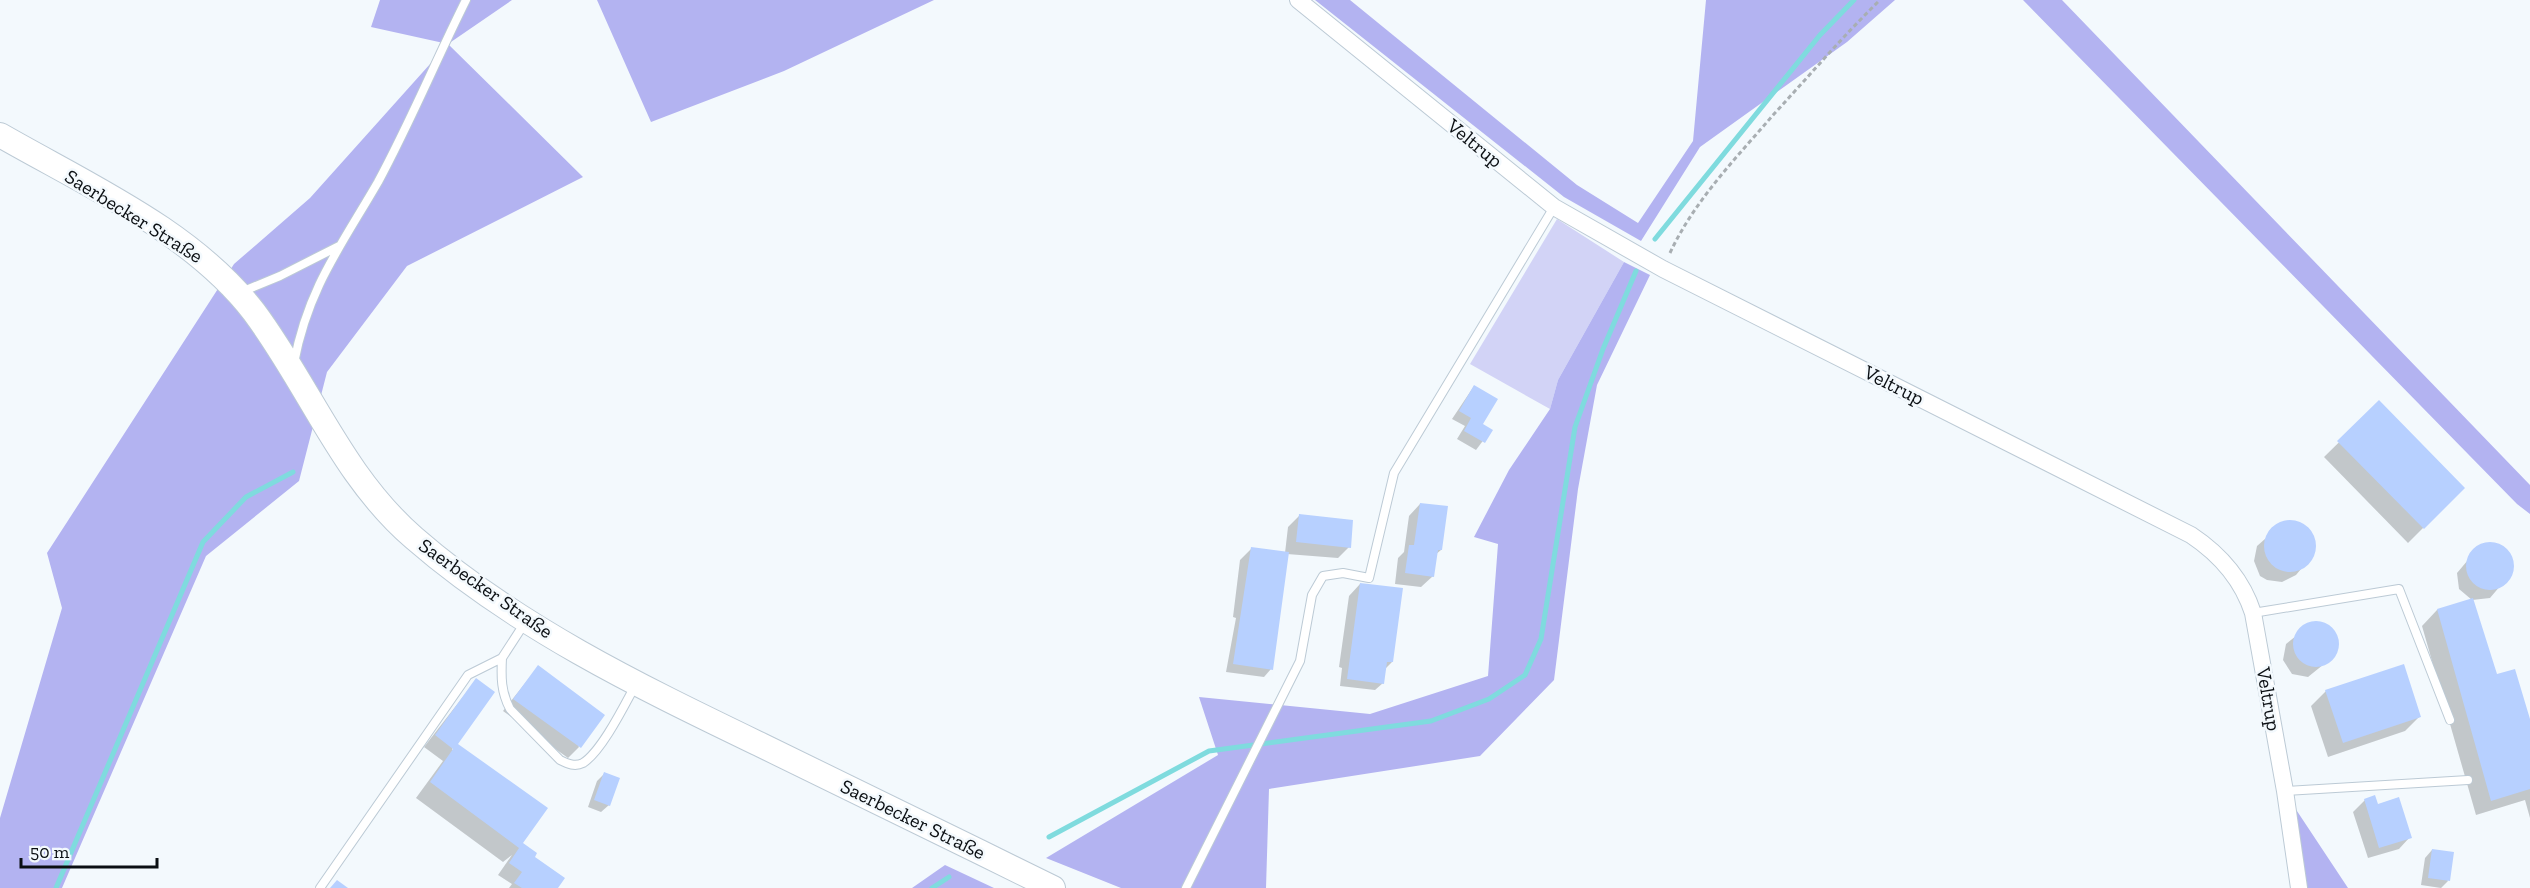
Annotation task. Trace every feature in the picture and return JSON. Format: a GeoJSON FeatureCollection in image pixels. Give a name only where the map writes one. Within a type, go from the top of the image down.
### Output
{"type":"FeatureCollection","features":[{"type":"Feature","properties":{"kind":"main road","name":"Saerbecker Straße"},"geometry":{"type":"LineString","coordinates":[[0,135],[186,245],[217,270],[256,315],[337,448],[374,498],[393,519],[455,571],[527,619],[636,684],[1053,888]]}},
{"type":"Feature","properties":{"kind":"street","name":"Veltrup"},"geometry":{"type":"LineString","coordinates":[[1298,0],[1554,207],[1663,269],[2191,535],[2211,549],[2228,566],[2242,587],[2253,614],[2285,791],[2299,888]]}},
{"type":"Feature","properties":{"kind":"lane"},"geometry":{"type":"LineString","coordinates":[[292,373],[300,328],[324,271],[378,180],[466,0]]}},
{"type":"Feature","properties":{"kind":"lane"},"geometry":{"type":"LineString","coordinates":[[1186,888],[1300,661],[1312,595],[1323,576],[1343,573],[1369,579],[1394,473],[1554,207]]}},
{"type":"Feature","properties":{"kind":"lane"},"geometry":{"type":"LineString","coordinates":[[238,293],[280,276],[339,246]]}},
{"type":"Feature","properties":{"kind":"lane"},"geometry":{"type":"LineString","coordinates":[[2253,614],[2399,589],[2450,720]]}},
{"type":"Feature","properties":{"kind":"lane"},"geometry":{"type":"LineString","coordinates":[[527,619],[502,658],[501,682],[504,699],[510,709],[560,760],[570,765],[581,764],[590,756],[611,727],[636,684]]}},
{"type":"Feature","properties":{"kind":"lane"},"geometry":{"type":"LineString","coordinates":[[320,888],[468,675],[502,658]]}},
{"type":"Feature","properties":{"kind":"lane"},"geometry":{"type":"LineString","coordinates":[[2285,791],[2468,780]]}},
{"type":"Feature","properties":{"kind":"path"},"geometry":{"type":"LineString","coordinates":[[1663,269],[1674,244],[1702,200],[1740,153],[1854,25],[1880,0]]}},
{"type":"Feature","properties":{"kind":"shaded area"},"geometry":{"type":"Polygon","coordinates":[[[380,0],[512,0],[448,44],[371,27],[380,0]]]}},
{"type":"Feature","properties":{"kind":"shaded area"},"geometry":{"type":"Polygon","coordinates":[[[597,0],[934,0],[784,71],[651,122],[597,0]]]}},
{"type":"Feature","properties":{"kind":"shaded area"},"geometry":{"type":"Polygon","coordinates":[[[1315,0],[1350,0],[1577,185],[1638,223],[1693,141],[1706,0],[1895,0],[1847,42],[1700,147],[1641,241],[1564,197],[1315,0]]]}},
{"type":"Feature","properties":{"kind":"shaded area"},"geometry":{"type":"Polygon","coordinates":[[[2023,0],[2062,0],[2530,485],[2530,514],[2517,504],[2023,0]]]}},
{"type":"Feature","properties":{"kind":"shaded area"},"geometry":{"type":"Polygon","coordinates":[[[448,44],[583,177],[407,266],[327,372],[299,481],[206,556],[62,888],[0,888],[0,818],[62,608],[47,553],[234,264],[310,198],[448,44]]]}},
{"type":"Feature","properties":{"kind":"shaded area"},"geometry":{"type":"Polygon","coordinates":[[[1557,219],[1624,262],[1558,380],[1550,409],[1470,364],[1557,219]]]}},
{"type":"Feature","properties":{"kind":"shaded area"},"geometry":{"type":"Polygon","coordinates":[[[1624,262],[1650,275],[1597,385],[1578,489],[1554,680],[1480,756],[1269,789],[1266,888],[1121,888],[1046,858],[1218,755],[1199,697],[1370,714],[1488,676],[1498,544],[1474,537],[1509,470],[1550,409],[1558,380],[1624,262]]]}},
{"type":"Feature","properties":{"kind":"shaded area"},"geometry":{"type":"Polygon","coordinates":[[[2293,805],[2348,888],[2303,888],[2293,805]]]}},
{"type":"Feature","properties":{"kind":"shaded area"},"geometry":{"type":"Polygon","coordinates":[[[945,865],[994,888],[912,888],[945,865]]]}},
{"type":"Feature","properties":{"kind":"building"},"geometry":{"type":"Polygon","coordinates":[[[1474,385],[1498,399],[1483,424],[1493,430],[1485,443],[1464,431],[1471,418],[1459,411],[1474,385]]]}},
{"type":"Feature","properties":{"kind":"building"},"geometry":{"type":"Polygon","coordinates":[[[2379,400],[2465,488],[2424,529],[2337,441],[2379,400]]]}},
{"type":"Feature","properties":{"kind":"building"},"geometry":{"type":"Polygon","coordinates":[[[1420,503],[1448,506],[1442,550],[1438,550],[1434,577],[1405,573],[1409,545],[1414,545],[1420,503]]]}},
{"type":"Feature","properties":{"kind":"building"},"geometry":{"type":"Polygon","coordinates":[[[1299,514],[1353,520],[1351,548],[1296,542],[1299,514]]]}},
{"type":"Feature","properties":{"kind":"building"},"geometry":{"type":"Polygon","coordinates":[[[2290,520],[2300,522],[2308,528],[2314,536],[2316,546],[2314,556],[2308,564],[2300,570],[2290,572],[2280,570],[2272,564],[2266,556],[2264,546],[2266,536],[2272,528],[2280,522],[2290,520]]]}},
{"type":"Feature","properties":{"kind":"building"},"geometry":{"type":"Polygon","coordinates":[[[2490,542],[2507,549],[2514,566],[2507,583],[2490,590],[2473,583],[2466,566],[2473,549],[2490,542]]]}},
{"type":"Feature","properties":{"kind":"building"},"geometry":{"type":"Polygon","coordinates":[[[1251,547],[1289,552],[1273,670],[1233,664],[1251,547]]]}},
{"type":"Feature","properties":{"kind":"building"},"geometry":{"type":"Polygon","coordinates":[[[1360,583],[1403,588],[1393,662],[1387,662],[1384,684],[1347,679],[1360,583]]]}},
{"type":"Feature","properties":{"kind":"building"},"geometry":{"type":"Polygon","coordinates":[[[2473,598],[2497,674],[2515,669],[2530,719],[2530,789],[2491,801],[2437,609],[2473,598]]]}},
{"type":"Feature","properties":{"kind":"building"},"geometry":{"type":"Polygon","coordinates":[[[2316,621],[2332,628],[2339,644],[2332,660],[2316,667],[2300,660],[2293,644],[2300,628],[2316,621]]]}},
{"type":"Feature","properties":{"kind":"building"},"geometry":{"type":"Polygon","coordinates":[[[2404,664],[2421,717],[2343,743],[2325,690],[2404,664]]]}},
{"type":"Feature","properties":{"kind":"building"},"geometry":{"type":"Polygon","coordinates":[[[538,665],[605,715],[581,748],[513,699],[538,665]]]}},
{"type":"Feature","properties":{"kind":"building"},"geometry":{"type":"Polygon","coordinates":[[[476,678],[495,692],[458,744],[548,808],[523,843],[537,853],[535,857],[565,878],[558,888],[522,888],[514,883],[522,872],[509,863],[519,848],[430,782],[453,749],[435,735],[476,678]]]}},
{"type":"Feature","properties":{"kind":"building"},"geometry":{"type":"Polygon","coordinates":[[[604,772],[620,778],[610,806],[594,800],[604,772]]]}},
{"type":"Feature","properties":{"kind":"building"},"geometry":{"type":"Polygon","coordinates":[[[2375,795],[2378,804],[2399,797],[2412,838],[2379,848],[2364,799],[2375,795]]]}},
{"type":"Feature","properties":{"kind":"building"},"geometry":{"type":"Polygon","coordinates":[[[2432,849],[2454,852],[2450,881],[2428,878],[2432,849]]]}},
{"type":"Feature","properties":{"kind":"building"},"geometry":{"type":"Polygon","coordinates":[[[337,880],[348,888],[330,888],[337,880]]]}},
{"type":"Feature","properties":{"kind":"waterway"},"geometry":{"type":"LineString","coordinates":[[1655,239],[1820,35],[1854,0]]}},
{"type":"Feature","properties":{"kind":"waterway"},"geometry":{"type":"LineString","coordinates":[[1049,837],[1209,751],[1431,721],[1489,699],[1525,675],[1541,639],[1575,427],[1603,349],[1636,271]]}},
{"type":"Feature","properties":{"kind":"waterway"},"geometry":{"type":"LineString","coordinates":[[56,888],[203,542],[246,497],[293,472]]}},
{"type":"Feature","properties":{"kind":"waterway"},"geometry":{"type":"LineString","coordinates":[[932,888],[949,877]]}}]}
